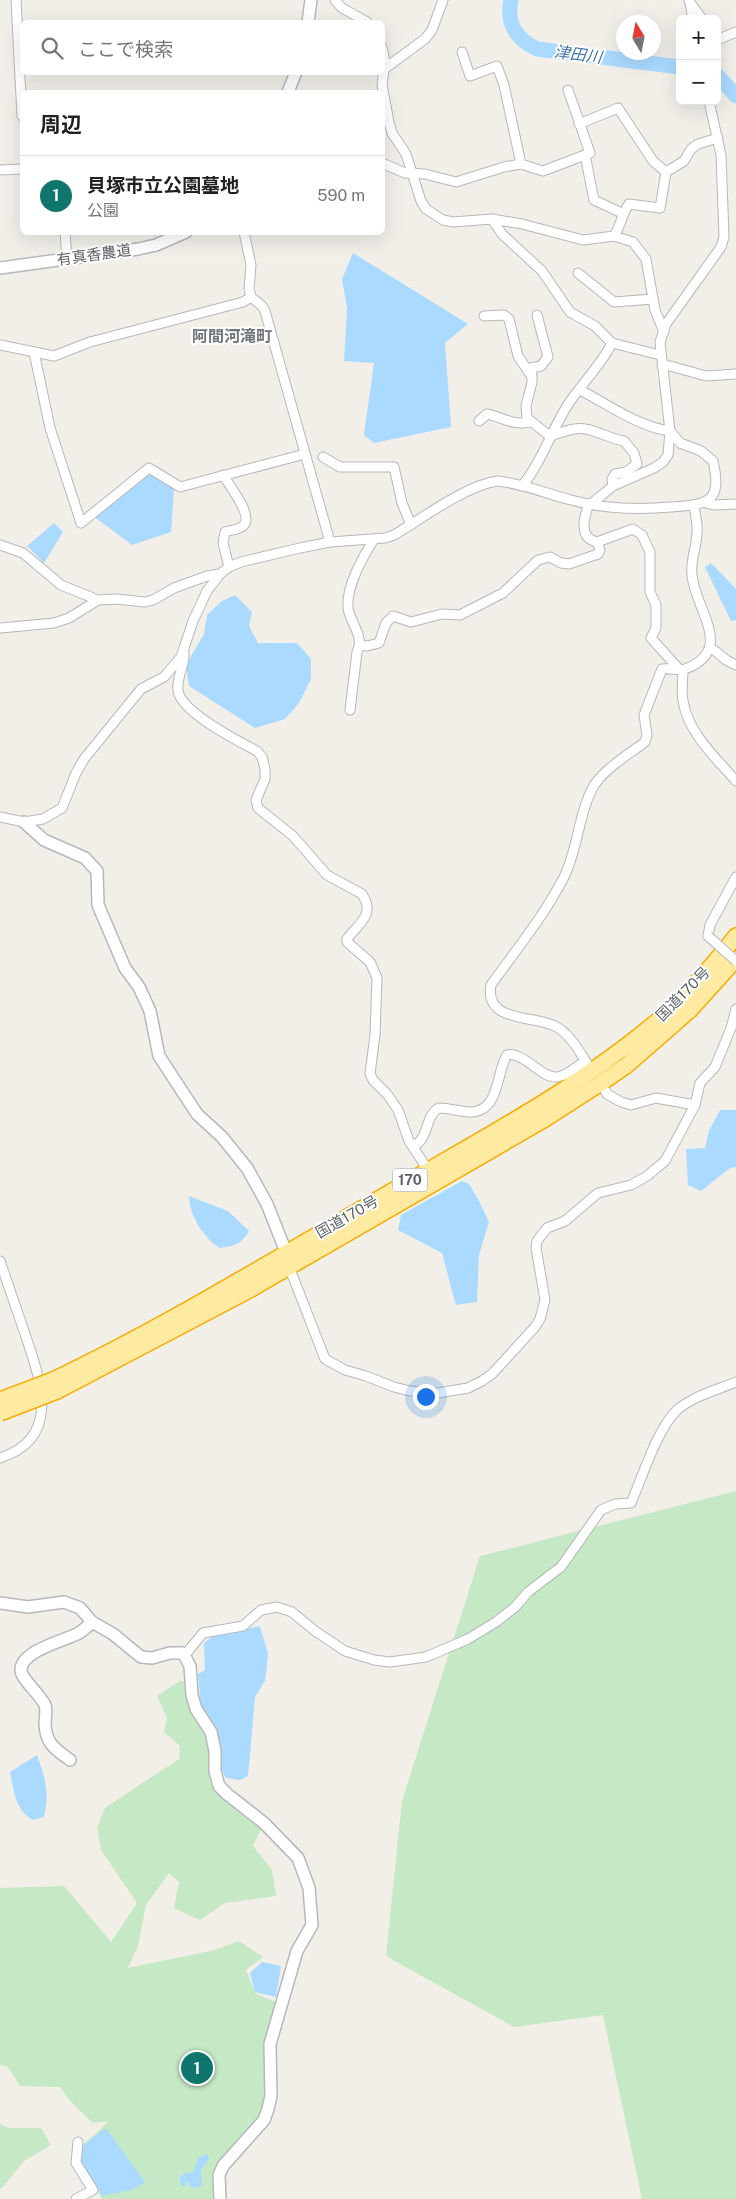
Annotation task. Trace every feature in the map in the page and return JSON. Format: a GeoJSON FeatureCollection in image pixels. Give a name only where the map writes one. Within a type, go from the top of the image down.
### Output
{"type":"FeatureCollection","features":[{"type":"Feature","properties":{"kind":"highway","name":"国道170号"},"geometry":{"type":"LineString","coordinates":[[0,1413],[251,1289],[287,1259],[428,1170],[533,1108],[588,1066],[662,1016],[717,960],[736,936]]}},
{"type":"Feature","properties":{"kind":"highway","name":"国道170号"},"geometry":{"type":"LineString","coordinates":[[287,1259],[544,1119],[601,1083],[627,1065],[690,1010],[736,960]]}},
{"type":"Feature","properties":{"kind":"highway","name":"国道170号"},"geometry":{"type":"LineString","coordinates":[[0,1400],[55,1385]]}},
{"type":"Feature","properties":{"kind":"street"},"geometry":{"type":"LineString","coordinates":[[16,0],[21,90]]}},
{"type":"Feature","properties":{"kind":"street"},"geometry":{"type":"LineString","coordinates":[[308,20],[311,0]]}},
{"type":"Feature","properties":{"kind":"street"},"geometry":{"type":"LineString","coordinates":[[335,0],[342,8],[363,20]]}},
{"type":"Feature","properties":{"kind":"street"},"geometry":{"type":"LineString","coordinates":[[385,68],[425,39],[432,30],[443,0]]}},
{"type":"Feature","properties":{"kind":"street"},"geometry":{"type":"LineString","coordinates":[[689,1],[692,15]]}},
{"type":"Feature","properties":{"kind":"street"},"geometry":{"type":"LineString","coordinates":[[689,1],[699,15]]}},
{"type":"Feature","properties":{"kind":"street"},"geometry":{"type":"LineString","coordinates":[[721,38],[736,32]]}},
{"type":"Feature","properties":{"kind":"street"},"geometry":{"type":"LineString","coordinates":[[462,52],[470,76],[497,66],[504,85],[521,164]]}},
{"type":"Feature","properties":{"kind":"street"},"geometry":{"type":"LineString","coordinates":[[289,90],[295,75]]}},
{"type":"Feature","properties":{"kind":"street"},"geometry":{"type":"LineString","coordinates":[[383,75],[383,90]]}},
{"type":"Feature","properties":{"kind":"street"},"geometry":{"type":"LineString","coordinates":[[385,164],[405,173],[425,174],[456,182],[504,167],[521,164],[543,171],[590,153],[568,90]]}},
{"type":"Feature","properties":{"kind":"street"},"geometry":{"type":"LineString","coordinates":[[385,101],[392,133],[406,154],[421,201],[434,215],[453,222],[492,219],[522,224],[583,240],[614,236],[633,242],[640,248],[650,270],[653,299],[664,332]]}},
{"type":"Feature","properties":{"kind":"street"},"geometry":{"type":"LineString","coordinates":[[360,645],[376,645],[379,643],[386,624],[393,616],[411,622],[442,614],[460,615],[503,593],[538,560],[550,557],[561,563],[569,564],[598,554],[600,550],[597,542],[588,537],[583,524],[583,518],[590,504],[613,486],[654,468],[663,462],[668,455],[670,431],[660,342],[673,313],[721,246],[724,237],[721,155],[711,105]]}},
{"type":"Feature","properties":{"kind":"street"},"geometry":{"type":"LineString","coordinates":[[580,124],[618,108],[653,161],[666,172]]}},
{"type":"Feature","properties":{"kind":"street"},"geometry":{"type":"LineString","coordinates":[[666,172],[684,162],[691,149],[698,144],[718,138]]}},
{"type":"Feature","properties":{"kind":"street"},"geometry":{"type":"LineString","coordinates":[[585,155],[594,200],[622,214]]}},
{"type":"Feature","properties":{"kind":"street"},"geometry":{"type":"LineString","coordinates":[[0,170],[20,169]]}},
{"type":"Feature","properties":{"kind":"street"},"geometry":{"type":"LineString","coordinates":[[614,236],[619,228],[622,214],[629,204],[660,208],[666,172]]}},
{"type":"Feature","properties":{"kind":"street"},"geometry":{"type":"LineString","coordinates":[[492,219],[502,234],[542,271],[570,312],[595,326],[612,343],[660,355]]}},
{"type":"Feature","properties":{"kind":"street"},"geometry":{"type":"LineString","coordinates":[[65,235],[67,259]]}},
{"type":"Feature","properties":{"kind":"street","name":"有真香農道"},"geometry":{"type":"LineString","coordinates":[[0,268],[156,245],[179,235]]}},
{"type":"Feature","properties":{"kind":"street"},"geometry":{"type":"LineString","coordinates":[[245,235],[252,265],[249,289],[251,297],[265,311],[330,542]]}},
{"type":"Feature","properties":{"kind":"street"},"geometry":{"type":"LineString","coordinates":[[578,272],[614,302],[653,299]]}},
{"type":"Feature","properties":{"kind":"street"},"geometry":{"type":"LineString","coordinates":[[0,345],[54,356],[90,342],[243,302],[251,297]]}},
{"type":"Feature","properties":{"kind":"street"},"geometry":{"type":"LineString","coordinates":[[484,316],[504,315],[509,319],[518,356],[532,377]]}},
{"type":"Feature","properties":{"kind":"street"},"geometry":{"type":"LineString","coordinates":[[538,315],[548,357],[541,366],[531,368],[532,382],[526,406],[527,418],[552,436],[577,429],[586,429],[624,441],[634,453],[637,464],[626,472],[615,474],[612,479],[613,486]]}},
{"type":"Feature","properties":{"kind":"street"},"geometry":{"type":"LineString","coordinates":[[522,486],[532,474],[544,446],[552,436],[567,406],[605,357],[612,343]]}},
{"type":"Feature","properties":{"kind":"street"},"geometry":{"type":"LineString","coordinates":[[34,352],[50,428],[81,523],[149,468],[180,487],[305,454]]}},
{"type":"Feature","properties":{"kind":"street"},"geometry":{"type":"LineString","coordinates":[[662,366],[670,366],[706,376],[736,374]]}},
{"type":"Feature","properties":{"kind":"street"},"geometry":{"type":"LineString","coordinates":[[580,390],[659,430],[670,431],[680,443],[701,451],[713,461],[717,484],[715,493],[706,503]]}},
{"type":"Feature","properties":{"kind":"street"},"geometry":{"type":"LineString","coordinates":[[479,421],[487,414],[499,416],[512,423],[530,422]]}},
{"type":"Feature","properties":{"kind":"street"},"geometry":{"type":"LineString","coordinates":[[323,456],[340,467],[394,467],[402,503],[411,525]]}},
{"type":"Feature","properties":{"kind":"street"},"geometry":{"type":"LineString","coordinates":[[223,476],[241,504],[246,518],[245,524],[241,528],[225,532],[223,537],[229,567]]}},
{"type":"Feature","properties":{"kind":"street"},"geometry":{"type":"LineString","coordinates":[[0,816],[24,822],[43,819],[62,808],[76,773],[84,759],[141,689],[164,677],[181,657],[193,621],[207,591],[220,574],[229,567],[262,556],[330,542],[374,539],[394,535],[469,490],[486,483],[506,482],[590,504],[643,509],[694,506],[706,503],[714,505],[736,504]]}},
{"type":"Feature","properties":{"kind":"street"},"geometry":{"type":"LineString","coordinates":[[413,1146],[423,1139],[432,1115],[439,1108],[471,1112],[485,1107],[495,1091],[507,1055],[516,1056],[553,1077],[588,1066],[568,1036],[554,1025],[514,1017],[502,1011],[492,1000],[491,984],[532,929],[564,877],[581,821],[595,784],[603,774],[645,742],[647,735],[644,715],[662,669],[681,670],[711,656],[714,650],[716,642],[711,618],[693,582],[691,573],[697,532],[694,506]]}},
{"type":"Feature","properties":{"kind":"street"},"geometry":{"type":"LineString","coordinates":[[597,542],[633,529],[642,535],[650,552],[650,592],[656,605],[656,628],[651,638],[681,670],[683,702],[700,739],[736,781]]}},
{"type":"Feature","properties":{"kind":"street"},"geometry":{"type":"LineString","coordinates":[[350,710],[357,652],[360,645],[357,632],[350,618],[348,596],[359,563],[374,539]]}},
{"type":"Feature","properties":{"kind":"street"},"geometry":{"type":"LineString","coordinates":[[0,545],[23,553],[61,585],[98,600]]}},
{"type":"Feature","properties":{"kind":"street"},"geometry":{"type":"LineString","coordinates":[[0,628],[54,623],[70,618],[98,600],[116,598],[145,602],[153,600],[174,588],[207,576],[220,574]]}},
{"type":"Feature","properties":{"kind":"street"},"geometry":{"type":"LineString","coordinates":[[184,650],[185,662],[178,682],[178,693],[182,700],[214,728],[257,751],[262,757],[265,779],[256,800],[258,808],[293,836],[327,875],[362,894],[365,899],[366,914],[361,925],[347,939],[347,942],[370,962],[377,978],[370,1074],[398,1110],[413,1146],[428,1170]]}},
{"type":"Feature","properties":{"kind":"street"},"geometry":{"type":"LineString","coordinates":[[714,650],[726,660],[736,665]]}},
{"type":"Feature","properties":{"kind":"street"},"geometry":{"type":"LineString","coordinates":[[24,822],[44,840],[85,858],[97,871],[98,905],[125,968],[139,987],[150,1011],[159,1056],[197,1114],[222,1137],[247,1168],[267,1204],[325,1358],[345,1370],[410,1391],[438,1393],[468,1388],[492,1374],[535,1327],[540,1319],[545,1300],[536,1248],[537,1241],[547,1228],[565,1221],[598,1193],[631,1185],[665,1161],[696,1105],[700,1083],[715,1067],[731,1028],[736,1009]]}},
{"type":"Feature","properties":{"kind":"street"},"geometry":{"type":"LineString","coordinates":[[736,877],[710,925],[708,936],[736,960]]}},
{"type":"Feature","properties":{"kind":"street"},"geometry":{"type":"LineString","coordinates":[[601,1083],[608,1094],[621,1102],[632,1105],[656,1098],[696,1105]]}},
{"type":"Feature","properties":{"kind":"street"},"geometry":{"type":"LineString","coordinates":[[0,1261],[38,1371],[43,1407],[36,1431],[29,1441],[18,1450],[0,1458]]}},
{"type":"Feature","properties":{"kind":"street"},"geometry":{"type":"LineString","coordinates":[[0,1603],[28,1607],[64,1602],[80,1608],[92,1622],[113,1634],[141,1657],[152,1658],[170,1653],[185,1655],[203,1633],[243,1626],[261,1610],[278,1606],[292,1612],[315,1631],[345,1650],[374,1660],[390,1662],[426,1657],[468,1639],[496,1622],[515,1607],[528,1592],[560,1566],[601,1510],[614,1504],[631,1503],[659,1437],[676,1411],[695,1398],[736,1382]]}},
{"type":"Feature","properties":{"kind":"street"},"geometry":{"type":"LineString","coordinates":[[70,1760],[50,1745],[45,1725],[46,1706],[34,1688],[24,1679],[21,1670],[25,1659],[30,1655],[80,1633],[92,1622]]}},
{"type":"Feature","properties":{"kind":"street"},"geometry":{"type":"LineString","coordinates":[[183,1654],[190,1666],[192,1695],[196,1709],[211,1732],[215,1751],[215,1771],[219,1786],[264,1824],[298,1858],[309,1888],[312,1925],[296,1951],[270,2044],[271,2096],[268,2109],[264,2120],[223,2166],[219,2175],[220,2199]]}},
{"type":"Feature","properties":{"kind":"street"},"geometry":{"type":"LineString","coordinates":[[76,2199],[93,2190],[76,2163],[78,2142]]}},
{"type":"Feature","properties":{"kind":"green space"},"geometry":{"type":"Polygon","coordinates":[[[736,1491],[736,2199],[642,2199],[603,2015],[514,2027],[386,1956],[402,1801],[480,1556],[736,1491]]]}},
{"type":"Feature","properties":{"kind":"green space"},"geometry":{"type":"Polygon","coordinates":[[[180,1681],[186,1681],[193,1716],[211,1732],[219,1786],[264,1823],[253,1846],[272,1870],[276,1896],[225,1903],[200,1920],[174,1908],[179,1882],[169,1873],[146,1905],[138,1946],[128,1968],[215,1950],[239,1941],[263,1957],[246,1970],[256,1994],[276,2002],[264,2120],[223,2166],[220,2199],[102,2199],[83,2166],[82,2146],[109,2121],[93,2123],[71,2102],[60,2087],[20,2086],[8,2067],[0,2065],[0,1888],[64,1886],[111,1942],[137,1903],[101,1850],[97,1828],[105,1808],[179,1759],[180,1746],[164,1732],[167,1718],[157,1696],[180,1681]]]}},
{"type":"Feature","properties":{"kind":"green space"},"geometry":{"type":"Polygon","coordinates":[[[0,2124],[8,2128],[41,2128],[51,2145],[24,2161],[0,2190],[0,2124]]]}},
{"type":"Feature","properties":{"kind":"water"},"geometry":{"type":"Polygon","coordinates":[[[353,253],[468,324],[445,343],[451,427],[374,443],[364,435],[374,363],[344,361],[347,308],[342,279],[353,253]]]}},
{"type":"Feature","properties":{"kind":"water"},"geometry":{"type":"Polygon","coordinates":[[[147,471],[174,489],[171,532],[132,545],[93,516],[147,471]]]}},
{"type":"Feature","properties":{"kind":"water"},"geometry":{"type":"Polygon","coordinates":[[[54,523],[63,532],[44,563],[27,546],[54,523]]]}},
{"type":"Feature","properties":{"kind":"water"},"geometry":{"type":"Polygon","coordinates":[[[711,563],[736,589],[736,620],[731,621],[705,567],[711,563]]]}},
{"type":"Feature","properties":{"kind":"water"},"geometry":{"type":"Polygon","coordinates":[[[235,595],[252,612],[249,626],[258,643],[297,643],[311,659],[311,679],[299,703],[285,719],[255,728],[189,686],[186,665],[204,634],[207,615],[222,601],[235,595]]]}},
{"type":"Feature","properties":{"kind":"water"},"geometry":{"type":"Polygon","coordinates":[[[720,1110],[736,1110],[736,1167],[730,1168],[701,1191],[688,1185],[686,1149],[705,1148],[709,1131],[720,1110]]]}},
{"type":"Feature","properties":{"kind":"water"},"geometry":{"type":"Polygon","coordinates":[[[462,1181],[469,1184],[489,1222],[479,1255],[477,1302],[456,1305],[442,1253],[398,1230],[401,1215],[462,1181]]]}},
{"type":"Feature","properties":{"kind":"water"},"geometry":{"type":"Polygon","coordinates":[[[189,1196],[228,1211],[249,1231],[237,1244],[220,1248],[198,1226],[189,1196]]]}},
{"type":"Feature","properties":{"kind":"water"},"geometry":{"type":"Polygon","coordinates":[[[260,1626],[268,1654],[265,1681],[255,1697],[248,1776],[240,1780],[226,1778],[222,1771],[215,1727],[201,1707],[198,1674],[205,1670],[204,1643],[212,1637],[260,1626]]]}},
{"type":"Feature","properties":{"kind":"water"},"geometry":{"type":"Polygon","coordinates":[[[37,1755],[44,1778],[47,1800],[44,1817],[33,1820],[22,1811],[16,1799],[10,1772],[37,1755]]]}},
{"type":"Feature","properties":{"kind":"water"},"geometry":{"type":"Polygon","coordinates":[[[262,1962],[281,1966],[276,1997],[255,1992],[250,1973],[262,1962]]]}},
{"type":"Feature","properties":{"kind":"water"},"geometry":{"type":"Polygon","coordinates":[[[106,2128],[145,2182],[134,2189],[102,2196],[81,2164],[82,2146],[106,2128]]]}},
{"type":"Feature","properties":{"kind":"water"},"geometry":{"type":"Polygon","coordinates":[[[207,2154],[209,2159],[201,2170],[202,2186],[191,2188],[188,2182],[185,2183],[186,2186],[181,2186],[180,2177],[185,2173],[193,2173],[198,2158],[207,2154]]]}},
{"type":"Feature","properties":{"kind":"waterway","name":"津田川"},"geometry":{"type":"LineString","coordinates":[[511,0],[510,16],[514,30],[523,40],[537,49],[676,66]]}},
{"type":"Feature","properties":{"kind":"waterway","name":"津田川"},"geometry":{"type":"LineString","coordinates":[[721,79],[736,96]]}},
{"type":"Feature","properties":{"kind":"place","name":"貝塚市立公園墓地"},"geometry":{"type":"Point","coordinates":[197,2068]}},
{"type":"Feature","properties":{"kind":"district","name":"阿間河滝町"},"geometry":{"type":"Point","coordinates":[232,336]}}]}
